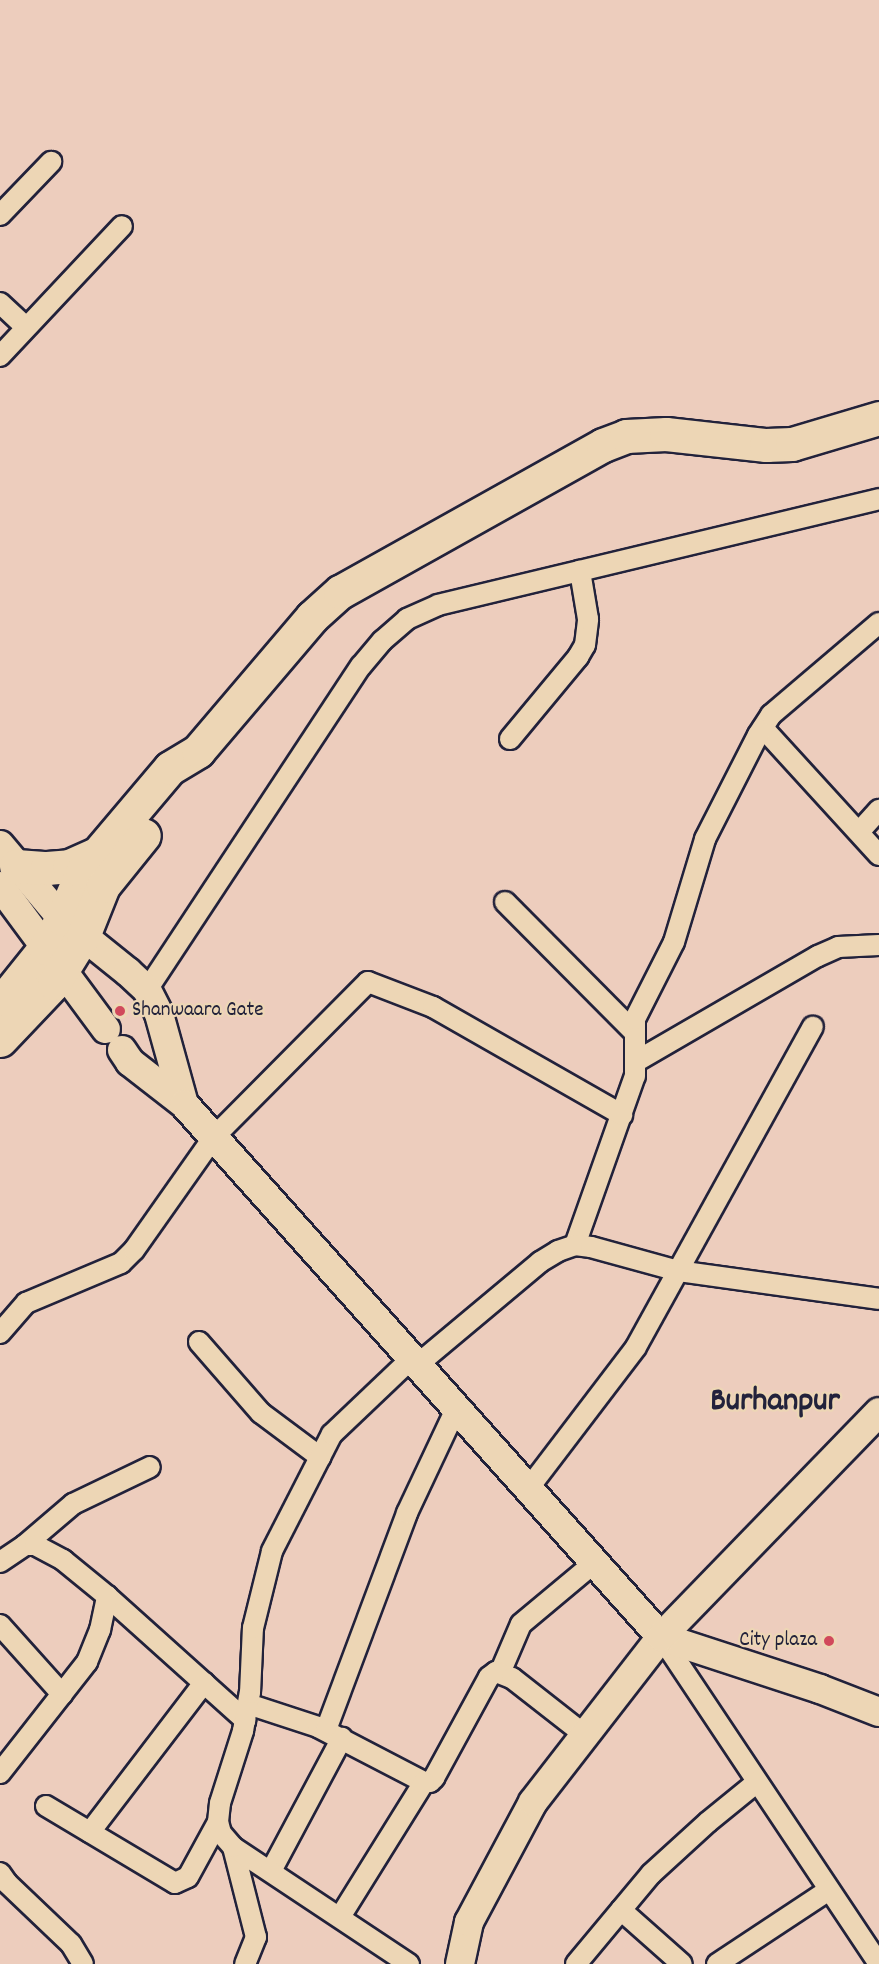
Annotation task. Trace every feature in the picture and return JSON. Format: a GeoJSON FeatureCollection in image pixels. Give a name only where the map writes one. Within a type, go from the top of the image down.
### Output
{"type":"FeatureCollection","features":[{"type":"Feature","properties":{"kind":"highway"},"geometry":{"type":"LineString","coordinates":[[73,927],[82,872],[170,768],[198,751],[312,617],[340,592],[603,446],[626,436],[666,434],[766,445],[792,444],[879,418]]}},
{"type":"Feature","properties":{"kind":"highway"},"geometry":{"type":"LineString","coordinates":[[0,1004],[54,959],[73,927],[103,886],[185,785],[198,751]]}},
{"type":"Feature","properties":{"kind":"highway"},"geometry":{"type":"LineString","coordinates":[[5,866],[47,868],[69,866],[98,853]]}},
{"type":"Feature","properties":{"kind":"highway"},"geometry":{"type":"LineString","coordinates":[[0,1040],[54,983],[54,959]]}},
{"type":"Feature","properties":{"kind":"main road"},"geometry":{"type":"LineString","coordinates":[[5,866],[147,990],[159,1014],[184,1104]]}},
{"type":"Feature","properties":{"kind":"main road"},"geometry":{"type":"LineString","coordinates":[[5,866],[54,959],[130,1062],[184,1104],[661,1637],[820,1689],[879,1712]]}},
{"type":"Feature","properties":{"kind":"main road"},"geometry":{"type":"LineString","coordinates":[[460,1964],[469,1922],[533,1802],[661,1637],[879,1412]]}},
{"type":"Feature","properties":{"kind":"street"},"geometry":{"type":"LineString","coordinates":[[0,215],[51,162]]}},
{"type":"Feature","properties":{"kind":"street"},"geometry":{"type":"LineString","coordinates":[[0,356],[122,226]]}},
{"type":"Feature","properties":{"kind":"street"},"geometry":{"type":"LineString","coordinates":[[0,303],[26,327]]}},
{"type":"Feature","properties":{"kind":"street"},"geometry":{"type":"LineString","coordinates":[[147,990],[361,666],[382,641],[407,619],[438,605],[879,499]]}},
{"type":"Feature","properties":{"kind":"street"},"geometry":{"type":"LineString","coordinates":[[510,739],[578,657],[585,645],[588,619],[580,571]]}},
{"type":"Feature","properties":{"kind":"street"},"geometry":{"type":"LineString","coordinates":[[575,1245],[635,1076],[633,1031],[635,1019],[674,942],[705,839],[763,728],[790,697],[879,623]]}},
{"type":"Feature","properties":{"kind":"street"},"geometry":{"type":"LineString","coordinates":[[763,728],[879,855]]}},
{"type":"Feature","properties":{"kind":"street"},"geometry":{"type":"LineString","coordinates":[[859,832],[879,810]]}},
{"type":"Feature","properties":{"kind":"street"},"geometry":{"type":"LineString","coordinates":[[505,902],[633,1031]]}},
{"type":"Feature","properties":{"kind":"street"},"geometry":{"type":"LineString","coordinates":[[635,1062],[818,956],[838,947],[879,945]]}},
{"type":"Feature","properties":{"kind":"street"},"geometry":{"type":"LineString","coordinates":[[0,1333],[26,1303],[121,1263],[134,1250],[213,1138],[368,982],[433,1007],[622,1115]]}},
{"type":"Feature","properties":{"kind":"street"},"geometry":{"type":"LineString","coordinates":[[528,1488],[629,1358],[813,1027]]}},
{"type":"Feature","properties":{"kind":"street"},"geometry":{"type":"LineString","coordinates":[[409,1964],[233,1846],[221,1833],[218,1822],[220,1803],[246,1712],[253,1628],[270,1558],[320,1457],[337,1429],[414,1362],[540,1263],[558,1251],[575,1245],[678,1271],[879,1299]]}},
{"type":"Feature","properties":{"kind":"street"},"geometry":{"type":"LineString","coordinates":[[199,1342],[261,1413],[320,1457]]}},
{"type":"Feature","properties":{"kind":"street"},"geometry":{"type":"LineString","coordinates":[[271,1871],[334,1734],[407,1513],[456,1409]]}},
{"type":"Feature","properties":{"kind":"street"},"geometry":{"type":"LineString","coordinates":[[0,1562],[25,1545],[73,1504],[150,1467]]}},
{"type":"Feature","properties":{"kind":"street"},"geometry":{"type":"LineString","coordinates":[[25,1545],[35,1545],[46,1550],[107,1596],[204,1683],[246,1712],[334,1734],[424,1782],[430,1782],[434,1778],[489,1677],[500,1672],[521,1624],[594,1563]]}},
{"type":"Feature","properties":{"kind":"street"},"geometry":{"type":"LineString","coordinates":[[0,1773],[62,1694],[95,1647],[107,1596]]}},
{"type":"Feature","properties":{"kind":"street"},"geometry":{"type":"LineString","coordinates":[[0,1625],[62,1694]]}},
{"type":"Feature","properties":{"kind":"street"},"geometry":{"type":"LineString","coordinates":[[661,1637],[879,1964]]}},
{"type":"Feature","properties":{"kind":"street"},"geometry":{"type":"LineString","coordinates":[[500,1672],[512,1678],[585,1735]]}},
{"type":"Feature","properties":{"kind":"street"},"geometry":{"type":"LineString","coordinates":[[90,1832],[204,1683]]}},
{"type":"Feature","properties":{"kind":"street"},"geometry":{"type":"LineString","coordinates":[[340,1917],[424,1782]]}},
{"type":"Feature","properties":{"kind":"street"},"geometry":{"type":"LineString","coordinates":[[576,1964],[651,1874],[708,1822],[757,1782]]}},
{"type":"Feature","properties":{"kind":"street"},"geometry":{"type":"LineString","coordinates":[[46,1806],[175,1883],[188,1877],[218,1822]]}},
{"type":"Feature","properties":{"kind":"street"},"geometry":{"type":"LineString","coordinates":[[233,1846],[256,1937],[245,1964]]}},
{"type":"Feature","properties":{"kind":"street"},"geometry":{"type":"LineString","coordinates":[[0,1873],[71,1944],[83,1964]]}},
{"type":"Feature","properties":{"kind":"street"},"geometry":{"type":"LineString","coordinates":[[717,1964],[830,1890]]}},
{"type":"Feature","properties":{"kind":"street"},"geometry":{"type":"LineString","coordinates":[[621,1910],[682,1964]]}},
{"type":"Feature","properties":{"kind":"place","name":"Shanwaara Gate"},"geometry":{"type":"Point","coordinates":[120,1011]}},
{"type":"Feature","properties":{"kind":"place","name":"City plaza"},"geometry":{"type":"Point","coordinates":[829,1641]}},
{"type":"Feature","properties":{"kind":"district","name":"Burhanpur"},"geometry":{"type":"Point","coordinates":[775,1403]}}]}
